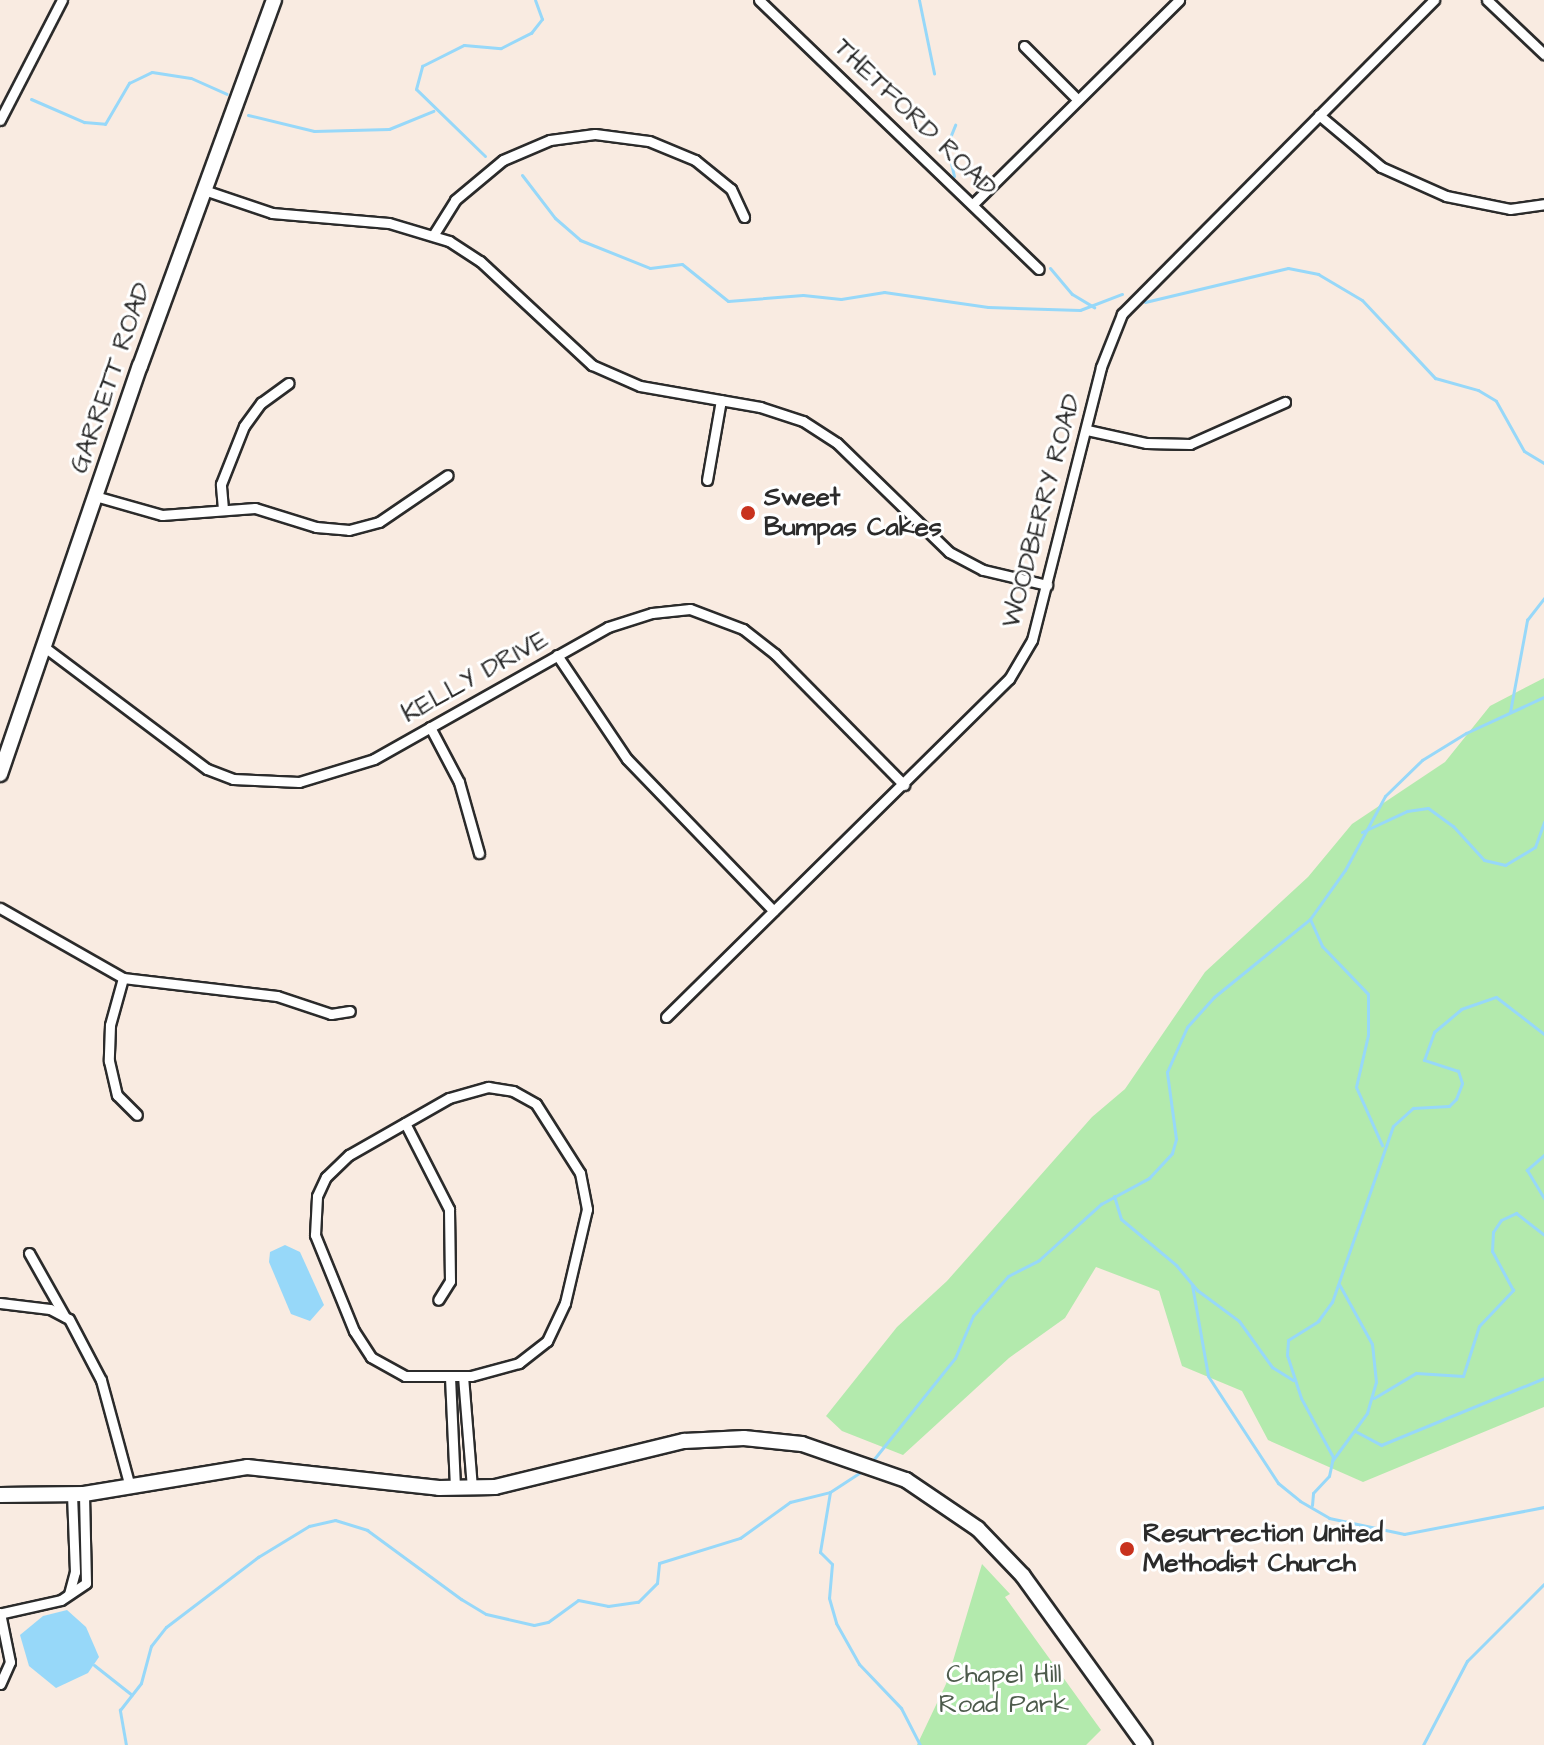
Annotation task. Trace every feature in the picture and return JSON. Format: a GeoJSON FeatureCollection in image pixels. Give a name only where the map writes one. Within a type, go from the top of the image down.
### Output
{"type":"FeatureCollection","features":[{"type":"Feature","properties":{"kind":"main road","name":"GARRETT ROAD"},"geometry":{"type":"LineString","coordinates":[[0,774],[95,496],[274,0]]}},
{"type":"Feature","properties":{"kind":"main road"},"geometry":{"type":"LineString","coordinates":[[0,1495],[78,1495],[247,1467],[455,1489],[472,1488],[508,1485],[684,1441],[767,1439],[836,1452],[906,1480],[958,1513],[1009,1560],[1145,1745]]}},
{"type":"Feature","properties":{"kind":"street"},"geometry":{"type":"LineString","coordinates":[[0,120],[62,0]]}},
{"type":"Feature","properties":{"kind":"street","name":"THETFORD ROAD"},"geometry":{"type":"LineString","coordinates":[[761,0],[1039,269]]}},
{"type":"Feature","properties":{"kind":"street"},"geometry":{"type":"LineString","coordinates":[[973,204],[1179,0]]}},
{"type":"Feature","properties":{"kind":"street","name":"WOODBERRY ROAD"},"geometry":{"type":"LineString","coordinates":[[666,1017],[1009,679],[1032,640],[1107,346],[1131,302],[1434,0]]}},
{"type":"Feature","properties":{"kind":"street"},"geometry":{"type":"LineString","coordinates":[[1487,0],[1544,54]]}},
{"type":"Feature","properties":{"kind":"street"},"geometry":{"type":"LineString","coordinates":[[1024,46],[1078,100]]}},
{"type":"Feature","properties":{"kind":"street"},"geometry":{"type":"LineString","coordinates":[[1319,115],[1381,167],[1446,196],[1510,209],[1544,204]]}},
{"type":"Feature","properties":{"kind":"street"},"geometry":{"type":"LineString","coordinates":[[434,234],[455,200],[503,160],[550,140],[587,135],[633,137],[688,157],[731,189],[744,217]]}},
{"type":"Feature","properties":{"kind":"street"},"geometry":{"type":"LineString","coordinates":[[204,190],[272,213],[389,223],[434,234],[480,261],[592,365],[640,386],[721,400],[803,421],[837,443],[949,552],[983,570],[1047,585]]}},
{"type":"Feature","properties":{"kind":"street"},"geometry":{"type":"LineString","coordinates":[[223,509],[221,484],[244,426],[261,403],[289,383]]}},
{"type":"Feature","properties":{"kind":"street"},"geometry":{"type":"LineString","coordinates":[[707,480],[721,400]]}},
{"type":"Feature","properties":{"kind":"street"},"geometry":{"type":"LineString","coordinates":[[1087,430],[1146,443],[1190,444],[1285,402]]}},
{"type":"Feature","properties":{"kind":"street"},"geometry":{"type":"LineString","coordinates":[[95,496],[181,517],[223,509],[255,508],[316,527],[361,529],[448,475]]}},
{"type":"Feature","properties":{"kind":"street","name":"KELLY DRIVE"},"geometry":{"type":"LineString","coordinates":[[43,646],[170,745],[233,779],[321,779],[374,759],[557,655],[628,619],[671,610],[707,612],[743,629],[775,654],[904,785]]}},
{"type":"Feature","properties":{"kind":"street"},"geometry":{"type":"LineString","coordinates":[[557,655],[627,759],[774,911]]}},
{"type":"Feature","properties":{"kind":"street"},"geometry":{"type":"LineString","coordinates":[[430,727],[459,782],[479,853]]}},
{"type":"Feature","properties":{"kind":"street"},"geometry":{"type":"LineString","coordinates":[[0,908],[123,978],[277,996],[331,1014],[350,1011]]}},
{"type":"Feature","properties":{"kind":"street"},"geometry":{"type":"LineString","coordinates":[[123,978],[110,1025],[109,1061],[121,1103],[137,1115]]}},
{"type":"Feature","properties":{"kind":"street"},"geometry":{"type":"LineString","coordinates":[[488,1087],[513,1091],[546,1115],[584,1186],[586,1220],[556,1328],[519,1363],[463,1376],[405,1376],[371,1357],[354,1331],[315,1235],[315,1205],[326,1177],[349,1155],[463,1091],[488,1087]]}},
{"type":"Feature","properties":{"kind":"street"},"geometry":{"type":"LineString","coordinates":[[405,1123],[449,1209],[450,1281],[438,1300]]}},
{"type":"Feature","properties":{"kind":"street"},"geometry":{"type":"LineString","coordinates":[[29,1253],[101,1380],[130,1487]]}},
{"type":"Feature","properties":{"kind":"street"},"geometry":{"type":"LineString","coordinates":[[0,1303],[50,1309],[65,1317]]}},
{"type":"Feature","properties":{"kind":"street"},"geometry":{"type":"LineString","coordinates":[[463,1376],[472,1488]]}},
{"type":"Feature","properties":{"kind":"street"},"geometry":{"type":"LineString","coordinates":[[450,1377],[455,1489]]}},
{"type":"Feature","properties":{"kind":"street"},"geometry":{"type":"LineString","coordinates":[[452,1433],[467,1432]]}},
{"type":"Feature","properties":{"kind":"street"},"geometry":{"type":"LineString","coordinates":[[0,1684],[10,1662],[2,1613],[68,1597],[75,1581],[78,1495]]}},
{"type":"Feature","properties":{"kind":"green space"},"geometry":{"type":"Polygon","coordinates":[[[1544,678],[1544,1407],[1363,1482],[1268,1440],[1242,1391],[1182,1366],[1159,1291],[1096,1267],[1065,1318],[1009,1358],[903,1455],[842,1431],[826,1416],[897,1327],[947,1281],[1092,1117],[1125,1089],[1205,972],[1308,877],[1352,824],[1445,762],[1490,706],[1544,678]]]}},
{"type":"Feature","properties":{"kind":"green space","name":"Chapel Hill Road Park"},"geometry":{"type":"Polygon","coordinates":[[[982,1564],[1010,1594],[1005,1597],[1101,1730],[1086,1745],[917,1745],[946,1684],[982,1564]]]}},
{"type":"Feature","properties":{"kind":"water"},"geometry":{"type":"Polygon","coordinates":[[[285,1245],[300,1252],[324,1305],[310,1321],[291,1314],[269,1262],[270,1252],[285,1245]]]}},
{"type":"Feature","properties":{"kind":"water"},"geometry":{"type":"Polygon","coordinates":[[[67,1610],[86,1627],[99,1657],[88,1673],[56,1688],[29,1666],[20,1635],[43,1616],[67,1610]]]}},
{"type":"Feature","properties":{"kind":"waterway"},"geometry":{"type":"LineString","coordinates":[[485,156],[416,89],[422,66],[464,45],[501,48],[531,33],[542,19],[535,0]]}},
{"type":"Feature","properties":{"kind":"waterway"},"geometry":{"type":"LineString","coordinates":[[919,0],[934,73]]}},
{"type":"Feature","properties":{"kind":"waterway"},"geometry":{"type":"LineString","coordinates":[[31,99],[84,122],[105,124],[129,83],[152,72],[191,78],[227,94]]}},
{"type":"Feature","properties":{"kind":"waterway"},"geometry":{"type":"LineString","coordinates":[[248,115],[314,131],[389,129],[433,111]]}},
{"type":"Feature","properties":{"kind":"waterway"},"geometry":{"type":"LineString","coordinates":[[954,176],[947,145],[955,125]]}},
{"type":"Feature","properties":{"kind":"waterway"},"geometry":{"type":"LineString","coordinates":[[522,175],[555,218],[580,240],[650,268],[682,264],[728,301],[803,295],[841,299],[884,292],[988,307],[1080,310],[1122,294]]}},
{"type":"Feature","properties":{"kind":"waterway"},"geometry":{"type":"LineString","coordinates":[[1050,268],[1072,294],[1094,307]]}},
{"type":"Feature","properties":{"kind":"waterway"},"geometry":{"type":"LineString","coordinates":[[1145,302],[1288,268],[1318,274],[1362,300],[1435,378],[1478,390],[1496,401],[1524,451],[1544,463]]}},
{"type":"Feature","properties":{"kind":"waterway"},"geometry":{"type":"LineString","coordinates":[[1510,712],[1527,620],[1544,598]]}},
{"type":"Feature","properties":{"kind":"waterway"},"geometry":{"type":"LineString","coordinates":[[870,1464],[955,1358],[973,1316],[1008,1276],[1039,1260],[1101,1204],[1149,1178],[1172,1153],[1176,1139],[1167,1072],[1187,1027],[1214,997],[1310,919],[1345,870],[1385,796],[1422,760],[1466,733],[1544,697]]}},
{"type":"Feature","properties":{"kind":"waterway"},"geometry":{"type":"LineString","coordinates":[[1362,832],[1407,811],[1428,808],[1453,826],[1484,860],[1505,865],[1535,847],[1544,822]]}},
{"type":"Feature","properties":{"kind":"waterway"},"geometry":{"type":"LineString","coordinates":[[1310,919],[1322,946],[1368,994],[1368,1035],[1356,1087],[1382,1145]]}},
{"type":"Feature","properties":{"kind":"waterway"},"geometry":{"type":"LineString","coordinates":[[1312,1505],[1313,1493],[1329,1476],[1333,1457],[1301,1398],[1287,1355],[1288,1340],[1318,1321],[1332,1302],[1393,1126],[1413,1108],[1449,1106],[1456,1099],[1462,1083],[1458,1071],[1424,1060],[1434,1032],[1461,1009],[1496,997],[1544,1034]]}},
{"type":"Feature","properties":{"kind":"waterway"},"geometry":{"type":"LineString","coordinates":[[1544,1155],[1527,1170],[1544,1198]]}},
{"type":"Feature","properties":{"kind":"waterway"},"geometry":{"type":"LineString","coordinates":[[1114,1196],[1121,1219],[1176,1265],[1197,1290],[1239,1321],[1272,1367],[1293,1380]]}},
{"type":"Feature","properties":{"kind":"waterway"},"geometry":{"type":"LineString","coordinates":[[1374,1398],[1416,1373],[1463,1376],[1479,1326],[1513,1290],[1492,1251],[1493,1232],[1501,1220],[1516,1213],[1544,1235]]}},
{"type":"Feature","properties":{"kind":"waterway"},"geometry":{"type":"LineString","coordinates":[[1332,1461],[1367,1413],[1376,1382],[1372,1344],[1339,1284]]}},
{"type":"Feature","properties":{"kind":"waterway"},"geometry":{"type":"LineString","coordinates":[[1192,1285],[1208,1376],[1278,1483],[1300,1501],[1329,1518],[1404,1534],[1544,1507]]}},
{"type":"Feature","properties":{"kind":"waterway"},"geometry":{"type":"LineString","coordinates":[[1355,1431],[1381,1445],[1544,1378]]}},
{"type":"Feature","properties":{"kind":"waterway"},"geometry":{"type":"LineString","coordinates":[[126,1745],[120,1710],[141,1683],[151,1646],[166,1627],[258,1557],[309,1526],[335,1520],[367,1530],[486,1614],[534,1625],[548,1622],[578,1600],[608,1606],[638,1602],[657,1583],[659,1563],[740,1538],[790,1502],[830,1492],[861,1472]]}},
{"type":"Feature","properties":{"kind":"waterway"},"geometry":{"type":"LineString","coordinates":[[830,1492],[820,1552],[832,1564],[829,1598],[836,1623],[859,1664],[901,1708],[920,1745]]}},
{"type":"Feature","properties":{"kind":"waterway"},"geometry":{"type":"LineString","coordinates":[[1423,1745],[1467,1661],[1544,1584]]}},
{"type":"Feature","properties":{"kind":"waterway"},"geometry":{"type":"LineString","coordinates":[[94,1665],[132,1695]]}},
{"type":"Feature","properties":{"kind":"place","name":"Sweet Bumpas Cakes"},"geometry":{"type":"Point","coordinates":[748,513]}},
{"type":"Feature","properties":{"kind":"place","name":"Resurrection United Methodist Church"},"geometry":{"type":"Point","coordinates":[1127,1549]}}]}
